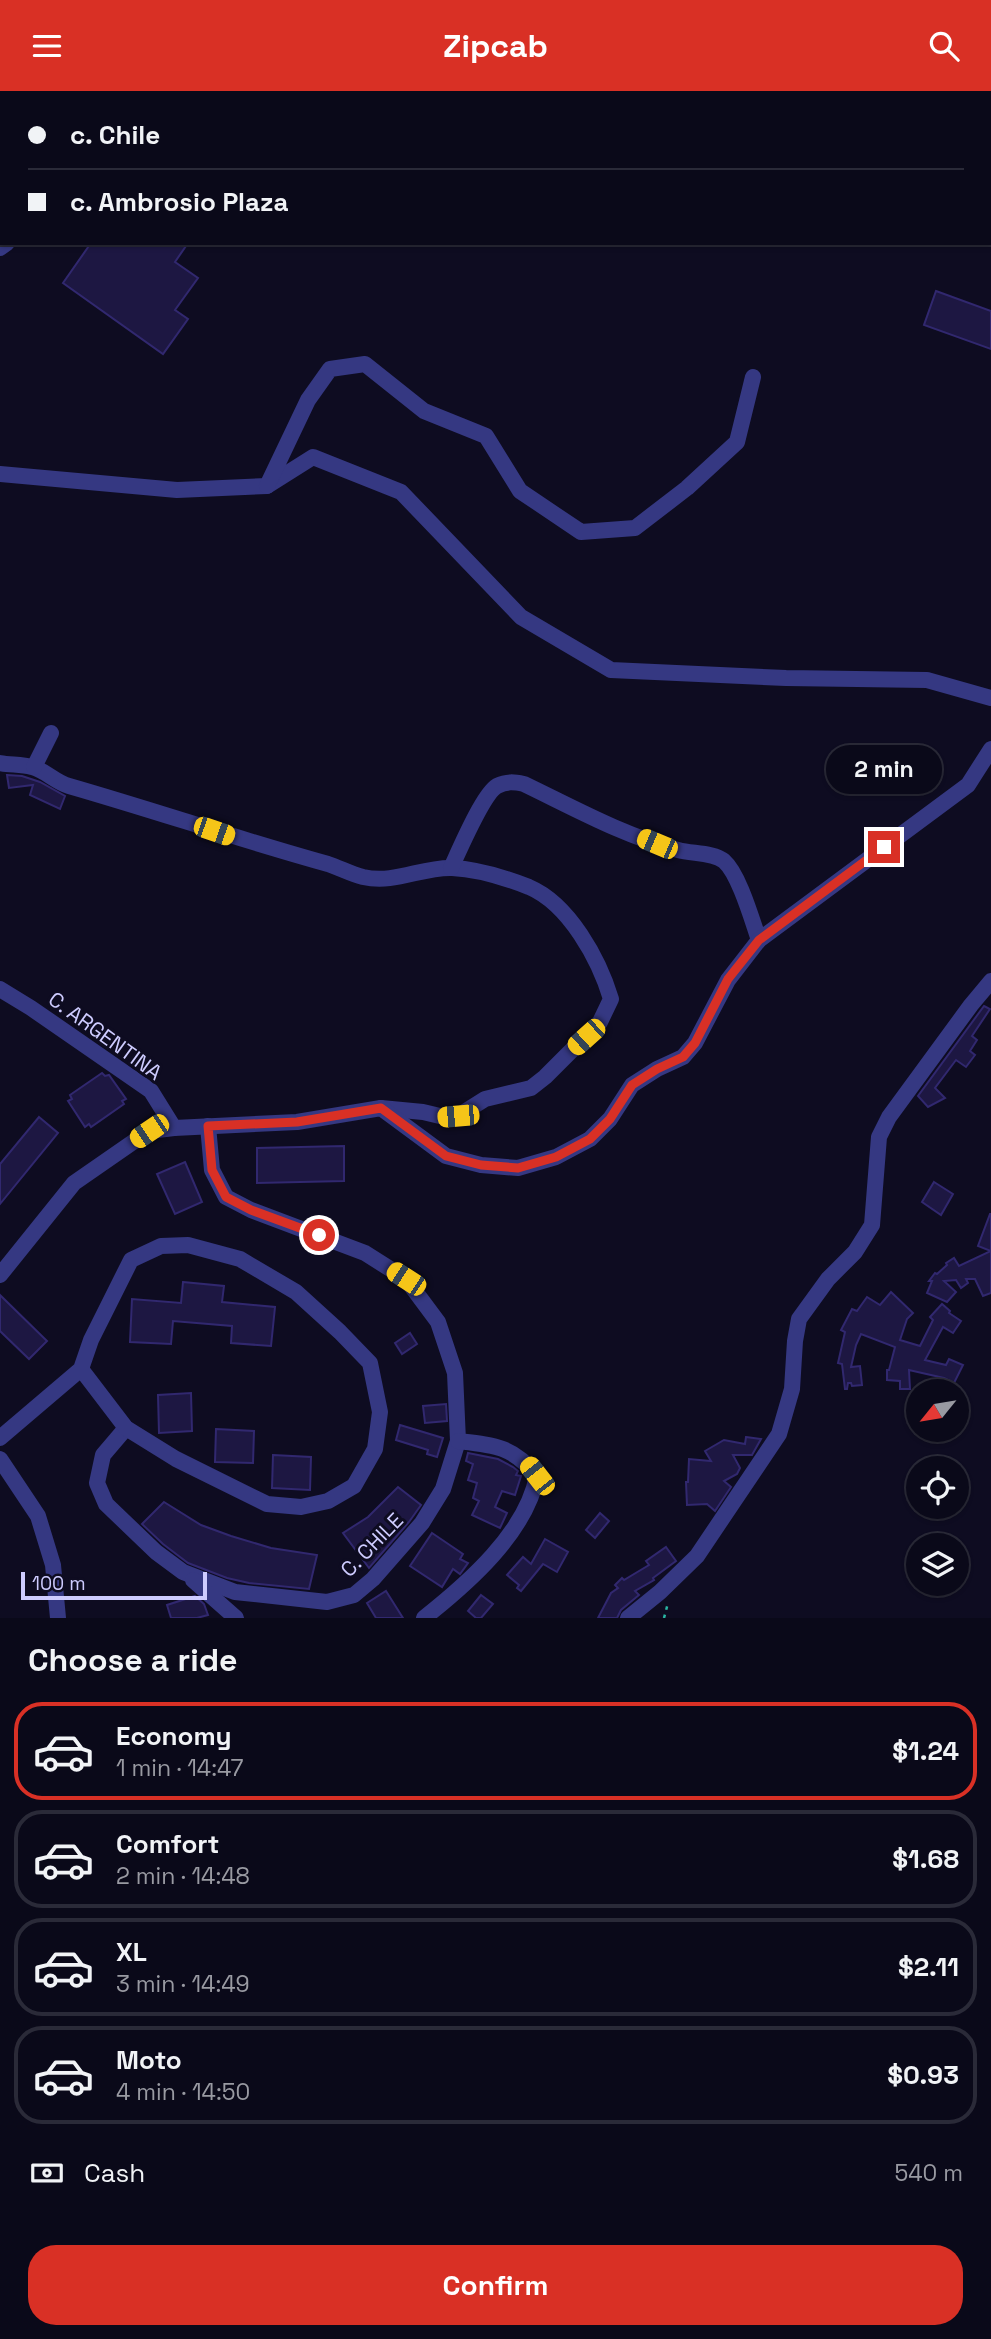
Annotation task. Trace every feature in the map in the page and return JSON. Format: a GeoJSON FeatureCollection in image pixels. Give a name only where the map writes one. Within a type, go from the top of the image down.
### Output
{"type":"FeatureCollection","features":[{"type":"Feature","properties":{"kind":"street"},"geometry":{"type":"LineString","coordinates":[[267,486],[308,400],[330,369],[365,364],[424,411],[486,436],[520,491],[581,531],[635,529],[687,488],[737,442],[753,377]]}},
{"type":"Feature","properties":{"kind":"street"},"geometry":{"type":"LineString","coordinates":[[0,474],[177,490],[267,486],[313,457],[401,492],[521,617],[611,670],[786,678],[927,680],[991,698]]}},
{"type":"Feature","properties":{"kind":"street"},"geometry":{"type":"LineString","coordinates":[[34,767],[51,733]]}},
{"type":"Feature","properties":{"kind":"street"},"geometry":{"type":"LineString","coordinates":[[381,1108],[446,1156],[481,1165],[518,1168],[556,1157],[590,1139],[610,1119],[632,1085],[683,1057],[695,1043],[728,979],[759,940],[968,785],[991,749]]}},
{"type":"Feature","properties":{"kind":"street"},"geometry":{"type":"LineString","coordinates":[[0,764],[34,767],[57,783],[162,813],[240,840],[338,867],[362,877],[387,880],[451,868],[530,888],[556,904],[585,941],[605,980],[611,999],[600,1022],[531,1088],[485,1099],[458,1116],[444,1117],[381,1108],[297,1122],[149,1131],[74,1182],[0,1275]]}},
{"type":"Feature","properties":{"kind":"street"},"geometry":{"type":"LineString","coordinates":[[451,868],[479,810],[495,787],[511,781],[524,784],[605,823],[657,844],[716,856],[726,863],[743,895],[759,940]]}},
{"type":"Feature","properties":{"kind":"street"},"geometry":{"type":"LineString","coordinates":[[628,1618],[697,1556],[779,1434],[792,1389],[799,1319],[828,1279],[855,1252],[872,1225],[879,1137],[889,1117],[991,981]]}},
{"type":"Feature","properties":{"kind":"street","name":"C. ARGENTINA"},"geometry":{"type":"LineString","coordinates":[[0,989],[151,1091],[174,1128]]}},
{"type":"Feature","properties":{"kind":"street","name":"C. CHILE"},"geometry":{"type":"LineString","coordinates":[[183,1572],[235,1592],[327,1602],[354,1595],[373,1579],[422,1523],[443,1489],[458,1441],[455,1373],[438,1322],[406,1279],[365,1253],[251,1210],[226,1197],[212,1170],[208,1126]]}},
{"type":"Feature","properties":{"kind":"street"},"geometry":{"type":"LineString","coordinates":[[0,1438],[81,1369],[91,1340],[131,1260],[160,1245],[188,1245],[240,1259],[296,1291],[370,1363],[380,1412],[375,1450],[354,1486],[328,1501],[301,1507],[267,1504],[176,1459],[126,1428],[81,1369]]}},
{"type":"Feature","properties":{"kind":"street","name":"C. CHILE"},"geometry":{"type":"LineString","coordinates":[[126,1428],[103,1455],[97,1483],[106,1504],[156,1552],[236,1618]]}},
{"type":"Feature","properties":{"kind":"street"},"geometry":{"type":"LineString","coordinates":[[424,1618],[464,1586],[498,1549],[534,1491],[537,1476],[524,1459],[502,1448],[458,1441]]}},
{"type":"Feature","properties":{"kind":"street"},"geometry":{"type":"LineString","coordinates":[[0,1459],[38,1516],[53,1565],[58,1618]]}},
{"type":"Feature","properties":{"kind":"building"},"geometry":{"type":"Polygon","coordinates":[[[90,245],[187,245],[175,262],[198,278],[175,310],[188,319],[163,354],[63,283],[90,245]]]}},
{"type":"Feature","properties":{"kind":"building"},"geometry":{"type":"Polygon","coordinates":[[[936,291],[991,311],[991,349],[924,325],[936,291]]]}},
{"type":"Feature","properties":{"kind":"building"},"geometry":{"type":"Polygon","coordinates":[[[7,775],[22,776],[40,782],[65,796],[60,809],[30,795],[33,785],[9,788],[7,775]]]}},
{"type":"Feature","properties":{"kind":"building"},"geometry":{"type":"Polygon","coordinates":[[[984,1006],[990,1009],[972,1036],[977,1040],[970,1051],[975,1055],[966,1067],[956,1060],[935,1088],[945,1098],[928,1107],[918,1096],[984,1006]]]}},
{"type":"Feature","properties":{"kind":"building"},"geometry":{"type":"Polygon","coordinates":[[[102,1073],[109,1075],[126,1099],[122,1101],[124,1104],[91,1127],[89,1124],[85,1127],[68,1101],[72,1099],[70,1095],[102,1073]]]}},
{"type":"Feature","properties":{"kind":"building"},"geometry":{"type":"Polygon","coordinates":[[[39,1117],[58,1133],[0,1204],[0,1164],[39,1117]]]}},
{"type":"Feature","properties":{"kind":"building"},"geometry":{"type":"Polygon","coordinates":[[[344,1146],[344,1181],[257,1183],[257,1148],[344,1146]]]}},
{"type":"Feature","properties":{"kind":"building"},"geometry":{"type":"Polygon","coordinates":[[[185,1162],[202,1202],[175,1214],[157,1174],[185,1162]]]}},
{"type":"Feature","properties":{"kind":"building"},"geometry":{"type":"Polygon","coordinates":[[[934,1182],[953,1194],[941,1215],[922,1202],[934,1182]]]}},
{"type":"Feature","properties":{"kind":"building"},"geometry":{"type":"Polygon","coordinates":[[[991,1214],[991,1251],[978,1246],[991,1214]]]}},
{"type":"Feature","properties":{"kind":"building"},"geometry":{"type":"Polygon","coordinates":[[[991,1251],[991,1293],[983,1296],[975,1279],[966,1279],[968,1283],[961,1288],[956,1280],[944,1281],[956,1292],[947,1302],[927,1293],[932,1281],[929,1281],[947,1265],[946,1263],[954,1258],[959,1266],[991,1251]]]}},
{"type":"Feature","properties":{"kind":"building"},"geometry":{"type":"Polygon","coordinates":[[[183,1282],[224,1286],[222,1302],[275,1307],[271,1346],[231,1343],[232,1326],[173,1321],[171,1344],[130,1342],[132,1299],[181,1303],[183,1282]]]}},
{"type":"Feature","properties":{"kind":"building"},"geometry":{"type":"Polygon","coordinates":[[[891,1292],[913,1313],[907,1319],[900,1340],[920,1346],[933,1320],[930,1317],[942,1304],[961,1321],[953,1333],[943,1327],[925,1360],[946,1365],[949,1359],[963,1365],[956,1379],[909,1370],[906,1389],[900,1389],[900,1381],[887,1380],[887,1370],[895,1347],[861,1334],[851,1367],[860,1366],[862,1385],[852,1386],[848,1383],[845,1389],[842,1364],[838,1363],[845,1332],[841,1330],[852,1309],[857,1311],[867,1297],[880,1305],[891,1292]]]}},
{"type":"Feature","properties":{"kind":"building"},"geometry":{"type":"Polygon","coordinates":[[[0,1295],[47,1341],[29,1359],[0,1331],[0,1295]]]}},
{"type":"Feature","properties":{"kind":"building"},"geometry":{"type":"Polygon","coordinates":[[[410,1333],[417,1344],[402,1354],[395,1343],[410,1333]]]}},
{"type":"Feature","properties":{"kind":"building"},"geometry":{"type":"Polygon","coordinates":[[[191,1393],[192,1431],[159,1433],[158,1395],[191,1393]]]}},
{"type":"Feature","properties":{"kind":"building"},"geometry":{"type":"Polygon","coordinates":[[[446,1404],[447,1421],[425,1423],[423,1406],[446,1404]]]}},
{"type":"Feature","properties":{"kind":"building"},"geometry":{"type":"Polygon","coordinates":[[[400,1425],[443,1438],[437,1457],[427,1454],[428,1450],[396,1440],[400,1425]]]}},
{"type":"Feature","properties":{"kind":"building"},"geometry":{"type":"Polygon","coordinates":[[[216,1429],[254,1431],[253,1463],[215,1462],[216,1429]]]}},
{"type":"Feature","properties":{"kind":"building"},"geometry":{"type":"Polygon","coordinates":[[[746,1437],[761,1439],[752,1455],[733,1455],[740,1468],[737,1474],[724,1481],[731,1487],[715,1511],[707,1504],[687,1505],[689,1459],[711,1461],[705,1451],[724,1440],[745,1444],[746,1437]]]}},
{"type":"Feature","properties":{"kind":"building"},"geometry":{"type":"Polygon","coordinates":[[[468,1453],[498,1459],[513,1467],[518,1471],[516,1475],[521,1476],[515,1495],[502,1491],[495,1507],[507,1513],[500,1528],[472,1515],[479,1501],[473,1498],[477,1483],[468,1480],[473,1464],[466,1461],[468,1453]]]}},
{"type":"Feature","properties":{"kind":"building"},"geometry":{"type":"Polygon","coordinates":[[[273,1455],[311,1457],[310,1490],[272,1488],[273,1455]]]}},
{"type":"Feature","properties":{"kind":"building"},"geometry":{"type":"Polygon","coordinates":[[[398,1487],[421,1505],[369,1568],[343,1533],[368,1517],[398,1487]]]}},
{"type":"Feature","properties":{"kind":"building"},"geometry":{"type":"Polygon","coordinates":[[[164,1502],[201,1525],[231,1536],[271,1548],[317,1555],[309,1589],[249,1583],[227,1578],[188,1563],[142,1524],[164,1502]]]}},
{"type":"Feature","properties":{"kind":"building"},"geometry":{"type":"Polygon","coordinates":[[[600,1513],[609,1521],[595,1538],[586,1530],[600,1513]]]}},
{"type":"Feature","properties":{"kind":"building"},"geometry":{"type":"Polygon","coordinates":[[[432,1533],[463,1554],[460,1559],[468,1563],[460,1574],[453,1569],[442,1587],[410,1566],[432,1533]]]}},
{"type":"Feature","properties":{"kind":"building"},"geometry":{"type":"Polygon","coordinates":[[[545,1539],[568,1552],[557,1572],[543,1564],[521,1591],[517,1588],[519,1585],[507,1575],[523,1557],[531,1564],[545,1539]]]}},
{"type":"Feature","properties":{"kind":"building"},"geometry":{"type":"Polygon","coordinates":[[[666,1547],[676,1561],[653,1578],[654,1580],[635,1591],[639,1595],[621,1610],[617,1618],[598,1618],[611,1593],[618,1588],[615,1585],[622,1578],[624,1580],[649,1565],[646,1561],[666,1547]]]}},
{"type":"Feature","properties":{"kind":"building"},"geometry":{"type":"Polygon","coordinates":[[[386,1591],[403,1618],[376,1618],[367,1603],[386,1591]]]}},
{"type":"Feature","properties":{"kind":"building"},"geometry":{"type":"Polygon","coordinates":[[[481,1595],[493,1604],[481,1618],[476,1618],[468,1611],[481,1595]]]}},
{"type":"Feature","properties":{"kind":"building"},"geometry":{"type":"Polygon","coordinates":[[[195,1596],[204,1604],[208,1615],[197,1618],[171,1618],[167,1605],[195,1596]]]}},
{"type":"Feature","properties":{"kind":"route"},"geometry":{"type":"LineString","coordinates":[[319,1235],[251,1210],[226,1197],[212,1170],[208,1126],[297,1122],[381,1108],[446,1156],[481,1165],[518,1168],[556,1157],[590,1139],[610,1119],[632,1085],[683,1057],[695,1043],[728,979],[759,940],[884,847]]}}]}
